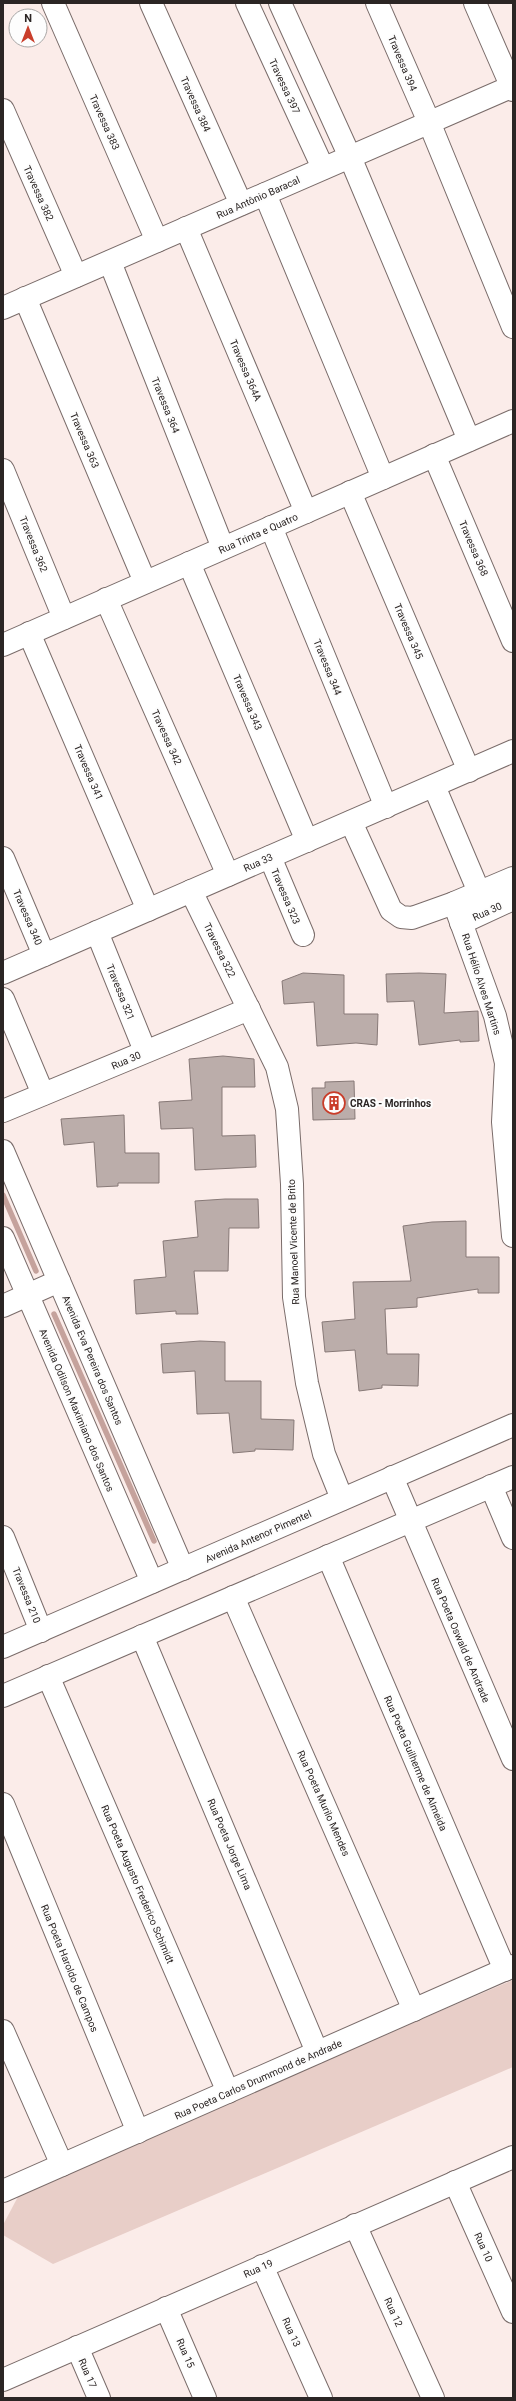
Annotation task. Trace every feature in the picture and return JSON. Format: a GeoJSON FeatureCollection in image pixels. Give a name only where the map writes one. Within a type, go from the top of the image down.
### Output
{"type":"FeatureCollection","features":[{"type":"Feature","properties":{"kind":"street","name":"Travessa 383"},"geometry":{"type":"LineString","coordinates":[[53,3],[157,241]]}},
{"type":"Feature","properties":{"kind":"street","name":"Travessa 384"},"geometry":{"type":"LineString","coordinates":[[151,3],[241,204]]}},
{"type":"Feature","properties":{"kind":"street","name":"Travessa 397"},"geometry":{"type":"LineString","coordinates":[[247,3],[323,168]]}},
{"type":"Feature","properties":{"kind":"street"},"geometry":{"type":"LineString","coordinates":[[280,3],[350,157],[469,440]]}},
{"type":"Feature","properties":{"kind":"street","name":"Travessa 394"},"geometry":{"type":"LineString","coordinates":[[377,3],[429,122],[513,327]]}},
{"type":"Feature","properties":{"kind":"street"},"geometry":{"type":"LineString","coordinates":[[475,3],[512,88]]}},
{"type":"Feature","properties":{"kind":"street","name":"Rua Antônio Baracal"},"geometry":{"type":"LineString","coordinates":[[3,308],[429,122],[512,88]]}},
{"type":"Feature","properties":{"kind":"street","name":"Travessa 382"},"geometry":{"type":"LineString","coordinates":[[3,110],[76,276]]}},
{"type":"Feature","properties":{"kind":"street"},"geometry":{"type":"LineString","coordinates":[[265,194],[383,478]]}},
{"type":"Feature","properties":{"kind":"street","name":"Travessa 364A"},"geometry":{"type":"LineString","coordinates":[[186,228],[306,512]]}},
{"type":"Feature","properties":{"kind":"street","name":"Travessa 364"},"geometry":{"type":"LineString","coordinates":[[110,262],[223,548]]}},
{"type":"Feature","properties":{"kind":"street","name":"Travessa 363"},"geometry":{"type":"LineString","coordinates":[[25,298],[145,582]]}},
{"type":"Feature","properties":{"kind":"street","name":"Rua Trinta e Quatro"},"geometry":{"type":"LineString","coordinates":[[3,644],[513,421]]}},
{"type":"Feature","properties":{"kind":"street","name":"Travessa 368"},"geometry":{"type":"LineString","coordinates":[[434,455],[513,641]]}},
{"type":"Feature","properties":{"kind":"street","name":"Travessa 362"},"geometry":{"type":"LineString","coordinates":[[3,470],[64,618]]}},
{"type":"Feature","properties":{"kind":"street","name":"Travessa 345"},"geometry":{"type":"LineString","coordinates":[[350,492],[469,771]]}},
{"type":"Feature","properties":{"kind":"street","name":"Travessa 344"},"geometry":{"type":"LineString","coordinates":[[271,527],[386,807]]}},
{"type":"Feature","properties":{"kind":"street","name":"Travessa 343"},"geometry":{"type":"LineString","coordinates":[[189,563],[307,841]]}},
{"type":"Feature","properties":{"kind":"street","name":"Travessa 342"},"geometry":{"type":"LineString","coordinates":[[106,599],[228,875]]}},
{"type":"Feature","properties":{"kind":"street","name":"Travessa 341"},"geometry":{"type":"LineString","coordinates":[[29,633],[148,910]]}},
{"type":"Feature","properties":{"kind":"street","name":"Rua 33"},"geometry":{"type":"LineString","coordinates":[[3,973],[513,751]]}},
{"type":"Feature","properties":{"kind":"street"},"geometry":{"type":"LineString","coordinates":[[434,786],[479,892]]}},
{"type":"Feature","properties":{"kind":"street"},"geometry":{"type":"LineString","coordinates":[[351,822],[391,910],[401,917],[412,918],[458,913],[479,892],[513,878]]}},
{"type":"Feature","properties":{"kind":"street","name":"Travessa 323"},"geometry":{"type":"LineString","coordinates":[[270,857],[303,935]]}},
{"type":"Feature","properties":{"kind":"street","name":"Travessa 340"},"geometry":{"type":"LineString","coordinates":[[3,858],[44,955]]}},
{"type":"Feature","properties":{"kind":"street","name":"Travessa 322"},"geometry":{"type":"LineString","coordinates":[[191,891],[249,1009]]}},
{"type":"Feature","properties":{"kind":"street","name":"Rua 30"},"geometry":{"type":"LineString","coordinates":[[458,913],[513,900]]}},
{"type":"Feature","properties":{"kind":"street","name":"Rua Hélio Alves Martins"},"geometry":{"type":"LineString","coordinates":[[458,913],[495,1016],[506,1062],[503,1122],[513,1236]]}},
{"type":"Feature","properties":{"kind":"street","name":"Travessa 321"},"geometry":{"type":"LineString","coordinates":[[97,932],[145,1052]]}},
{"type":"Feature","properties":{"kind":"street"},"geometry":{"type":"LineString","coordinates":[[3,1000],[43,1094]]}},
{"type":"Feature","properties":{"kind":"street","name":"Rua 30"},"geometry":{"type":"LineString","coordinates":[[3,1111],[249,1009]]}},
{"type":"Feature","properties":{"kind":"street","name":"Rua Manoel Vicente de Brito"},"geometry":{"type":"LineString","coordinates":[[249,1009],[277,1067],[287,1109],[292,1184],[294,1297],[307,1383],[324,1454],[342,1499]]}},
{"type":"Feature","properties":{"kind":"street","name":"Avenida Eva Pereira dos Santos"},"geometry":{"type":"LineString","coordinates":[[3,1151],[183,1568]]}},
{"type":"Feature","properties":{"kind":"street","name":"Avenida Odilson Maximiano dos Santos"},"geometry":{"type":"LineString","coordinates":[[3,1238],[152,1582]]}},
{"type":"Feature","properties":{"kind":"street"},"geometry":{"type":"LineString","coordinates":[[3,1306],[59,1281]]}},
{"type":"Feature","properties":{"kind":"street","name":"Avenida Antenor Pimentel"},"geometry":{"type":"LineString","coordinates":[[3,1648],[513,1425]]}},
{"type":"Feature","properties":{"kind":"street","name":"Rua Poeta Oswald de Andrade"},"geometry":{"type":"LineString","coordinates":[[392,1477],[513,1760]]}},
{"type":"Feature","properties":{"kind":"street"},"geometry":{"type":"LineString","coordinates":[[3,1696],[513,1477]]}},
{"type":"Feature","properties":{"kind":"street"},"geometry":{"type":"LineString","coordinates":[[491,1486],[513,1538]]}},
{"type":"Feature","properties":{"kind":"street","name":"Travessa 210"},"geometry":{"type":"LineString","coordinates":[[3,1537],[41,1631]]}},
{"type":"Feature","properties":{"kind":"street","name":"Rua Poeta Guilherme de Almeida"},"geometry":{"type":"LineString","coordinates":[[328,1556],[509,1968]]}},
{"type":"Feature","properties":{"kind":"street","name":"Rua Poeta Murilo Mendes"},"geometry":{"type":"LineString","coordinates":[[233,1597],[414,2010]]}},
{"type":"Feature","properties":{"kind":"street","name":"Rua Poeta Jorge Lima"},"geometry":{"type":"LineString","coordinates":[[142,1636],[317,2052]]}},
{"type":"Feature","properties":{"kind":"street","name":"Rua Poeta Augusto Frederico Schimidt"},"geometry":{"type":"LineString","coordinates":[[48,1676],[228,2092]]}},
{"type":"Feature","properties":{"kind":"street","name":"Rua Poeta Haroldo de Campos"},"geometry":{"type":"LineString","coordinates":[[3,1804],[138,2132]]}},
{"type":"Feature","properties":{"kind":"street","name":"Rua Poeta Carlos Drummond de Andrade"},"geometry":{"type":"LineString","coordinates":[[3,2191],[509,1968]]}},
{"type":"Feature","properties":{"kind":"street"},"geometry":{"type":"LineString","coordinates":[[3,2031],[62,2165]]}},
{"type":"Feature","properties":{"kind":"street","name":"Rua 19"},"geometry":{"type":"LineString","coordinates":[[3,2380],[513,2157]]}},
{"type":"Feature","properties":{"kind":"street","name":"Rua 10"},"geometry":{"type":"LineString","coordinates":[[455,2182],[513,2312]]}},
{"type":"Feature","properties":{"kind":"street","name":"Rua 12"},"geometry":{"type":"LineString","coordinates":[[356,2225],[434,2398]]}},
{"type":"Feature","properties":{"kind":"street","name":"Rua 13"},"geometry":{"type":"LineString","coordinates":[[262,2266],[321,2398]]}},
{"type":"Feature","properties":{"kind":"street","name":"Rua 15"},"geometry":{"type":"LineString","coordinates":[[166,2308],[205,2398]]}},
{"type":"Feature","properties":{"kind":"street","name":"Rua 17"},"geometry":{"type":"LineString","coordinates":[[77,2347],[99,2398]]}},
{"type":"Feature","properties":{"kind":"shaded area"},"geometry":{"type":"Polygon","coordinates":[[[513,1980],[513,2067],[53,2264],[3,2235],[3,2225],[21,2191],[513,1980]]]}},
{"type":"Feature","properties":{"kind":"building"},"geometry":{"type":"Polygon","coordinates":[[[303,973],[344,975],[344,1014],[378,1014],[377,1045],[356,1043],[317,1046],[314,1002],[284,1004],[282,981],[303,973]]]}},
{"type":"Feature","properties":{"kind":"building"},"geometry":{"type":"Polygon","coordinates":[[[386,974],[446,974],[444,1013],[478,1011],[479,1041],[460,1042],[460,1040],[419,1045],[414,1001],[387,1002],[386,974]]]}},
{"type":"Feature","properties":{"kind":"building"},"geometry":{"type":"Polygon","coordinates":[[[223,1056],[254,1059],[255,1087],[222,1087],[222,1136],[255,1135],[256,1167],[195,1170],[193,1128],[161,1129],[159,1102],[192,1100],[189,1059],[223,1056]]]}},
{"type":"Feature","properties":{"kind":"building","name":"CRAS - Morrinhos"},"geometry":{"type":"Polygon","coordinates":[[[354,1081],[355,1119],[313,1120],[312,1088],[325,1088],[325,1082],[354,1081]]]}},
{"type":"Feature","properties":{"kind":"building"},"geometry":{"type":"Polygon","coordinates":[[[124,1115],[125,1153],[159,1153],[159,1183],[118,1183],[118,1186],[97,1187],[94,1142],[64,1145],[61,1119],[124,1115]]]}},
{"type":"Feature","properties":{"kind":"building"},"geometry":{"type":"Polygon","coordinates":[[[258,1199],[259,1228],[229,1228],[228,1271],[194,1271],[198,1314],[176,1314],[176,1311],[136,1314],[134,1280],[166,1277],[163,1241],[198,1237],[195,1201],[258,1199]]]}},
{"type":"Feature","properties":{"kind":"building"},"geometry":{"type":"Polygon","coordinates":[[[466,1221],[466,1257],[499,1257],[499,1293],[478,1293],[478,1289],[417,1298],[417,1307],[385,1309],[387,1354],[419,1354],[418,1386],[382,1385],[382,1388],[359,1391],[355,1350],[325,1352],[322,1322],[355,1319],[353,1282],[411,1281],[403,1226],[432,1222],[466,1221]]]}},
{"type":"Feature","properties":{"kind":"building"},"geometry":{"type":"Polygon","coordinates":[[[200,1341],[225,1342],[225,1381],[261,1381],[261,1419],[294,1420],[293,1450],[255,1449],[255,1451],[233,1453],[229,1413],[197,1414],[195,1371],[163,1373],[161,1344],[200,1341]]]}},
{"type":"Feature","properties":{"kind":"waterway"},"geometry":{"type":"LineString","coordinates":[[3,1195],[36,1271]]}},
{"type":"Feature","properties":{"kind":"waterway"},"geometry":{"type":"LineString","coordinates":[[54,1314],[154,1541]]}},
{"type":"Feature","properties":{"kind":"place","name":"CRAS - Morrinhos"},"geometry":{"type":"Point","coordinates":[334,1103]}}]}
